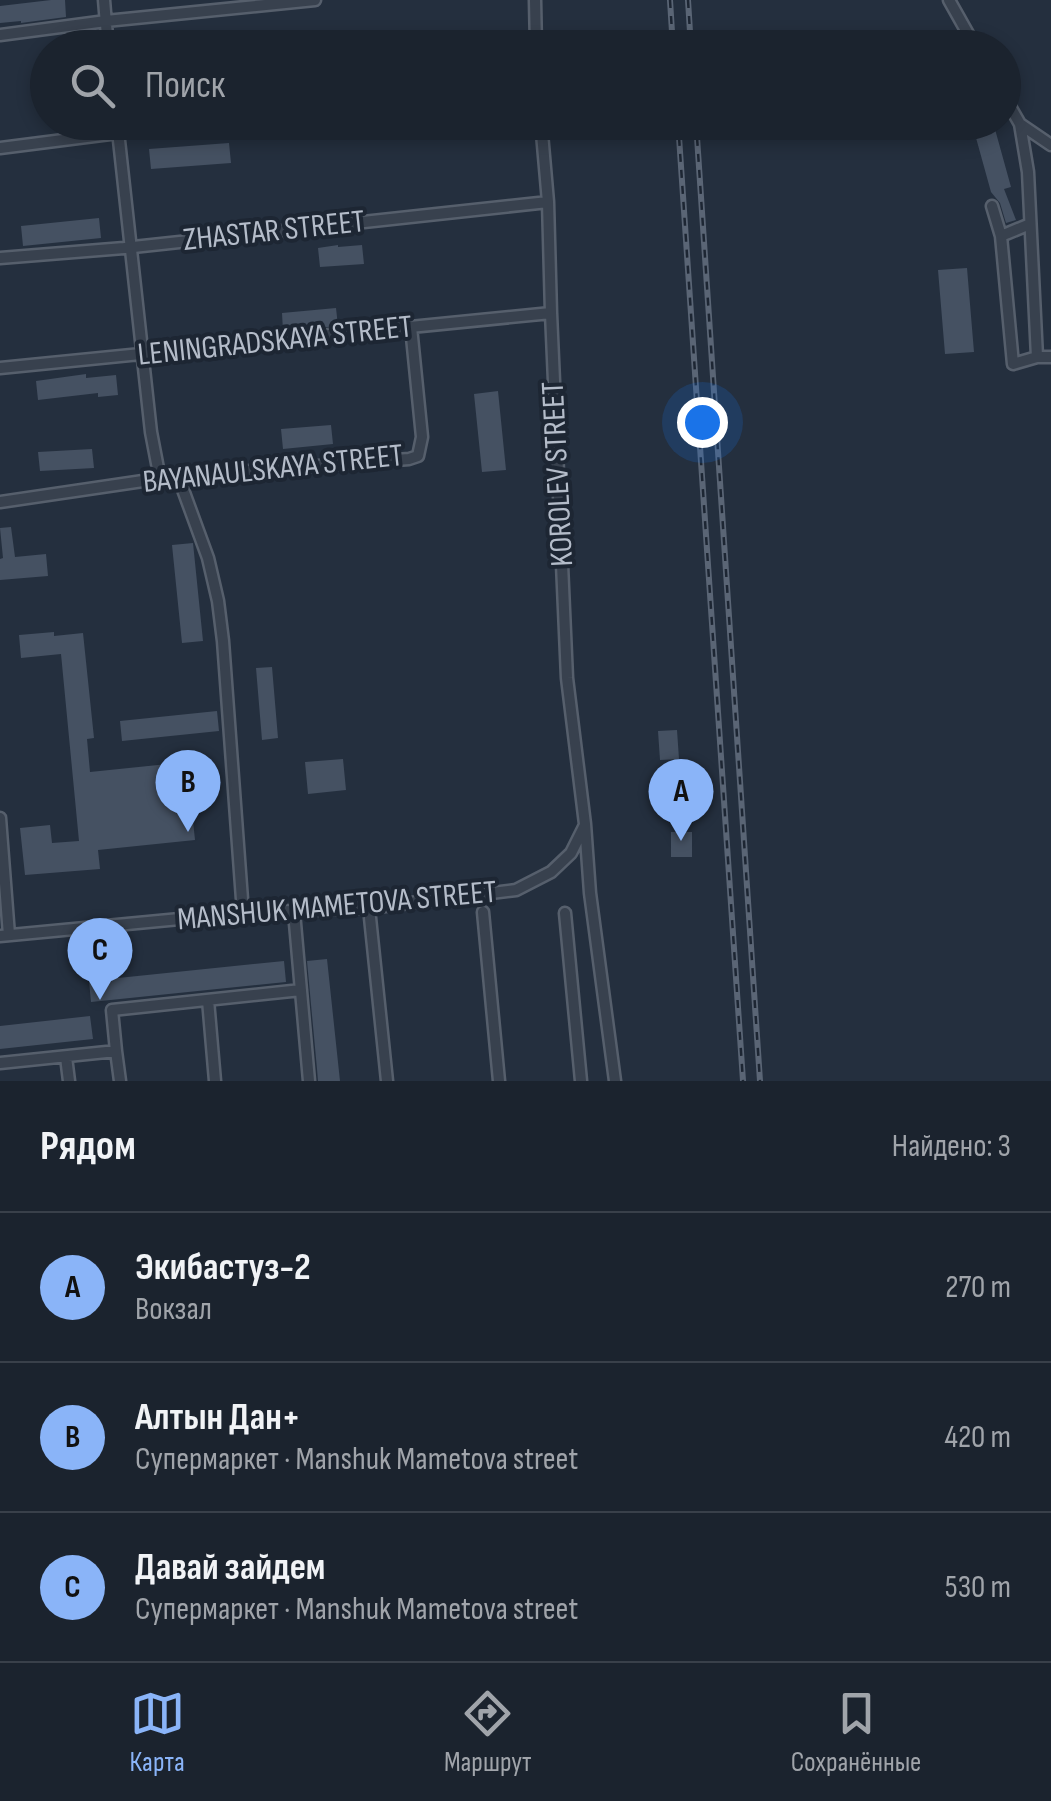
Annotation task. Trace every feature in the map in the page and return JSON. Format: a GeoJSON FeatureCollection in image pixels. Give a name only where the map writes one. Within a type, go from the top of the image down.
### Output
{"type":"FeatureCollection","features":[{"type":"Feature","properties":{"kind":"street"},"geometry":{"type":"LineString","coordinates":[[104,0],[107,30]]}},
{"type":"Feature","properties":{"kind":"street"},"geometry":{"type":"LineString","coordinates":[[41,30],[315,0]]}},
{"type":"Feature","properties":{"kind":"street"},"geometry":{"type":"LineString","coordinates":[[534,0],[535,30]]}},
{"type":"Feature","properties":{"kind":"street"},"geometry":{"type":"LineString","coordinates":[[949,0],[966,30]]}},
{"type":"Feature","properties":{"kind":"street"},"geometry":{"type":"LineString","coordinates":[[0,35],[30,31]]}},
{"type":"Feature","properties":{"kind":"street"},"geometry":{"type":"LineString","coordinates":[[1021,125],[1051,145]]}},
{"type":"Feature","properties":{"kind":"street"},"geometry":{"type":"LineString","coordinates":[[1021,130],[1028,172],[1037,357]]}},
{"type":"Feature","properties":{"kind":"street"},"geometry":{"type":"LineString","coordinates":[[0,148],[47,140]]}},
{"type":"Feature","properties":{"kind":"street"},"geometry":{"type":"LineString","coordinates":[[119,140],[150,432],[160,478]]}},
{"type":"Feature","properties":{"kind":"street","name":"KOROLEV STREET"},"geometry":{"type":"LineString","coordinates":[[543,140],[568,678],[590,893],[615,1081]]}},
{"type":"Feature","properties":{"kind":"street","name":"ZHASTAR STREET"},"geometry":{"type":"LineString","coordinates":[[0,258],[548,202]]}},
{"type":"Feature","properties":{"kind":"street"},"geometry":{"type":"LineString","coordinates":[[992,206],[1001,236],[1014,364],[1051,357]]}},
{"type":"Feature","properties":{"kind":"street"},"geometry":{"type":"LineString","coordinates":[[1001,236],[1030,224]]}},
{"type":"Feature","properties":{"kind":"street","name":"LENINGRADSKAYA STREET"},"geometry":{"type":"LineString","coordinates":[[0,368],[551,312]]}},
{"type":"Feature","properties":{"kind":"street","name":"BAYANAULSKAYA STREET"},"geometry":{"type":"LineString","coordinates":[[0,502],[178,476],[418,456],[422,437],[412,327]]}},
{"type":"Feature","properties":{"kind":"street"},"geometry":{"type":"LineString","coordinates":[[178,476],[202,538],[218,601],[243,914]]}},
{"type":"Feature","properties":{"kind":"street"},"geometry":{"type":"LineString","coordinates":[[0,818],[5,936]]}},
{"type":"Feature","properties":{"kind":"street","name":"MANSHUK MAMETOVA STREET"},"geometry":{"type":"LineString","coordinates":[[5,936],[243,914],[369,908],[516,890],[551,872],[571,853],[585,824]]}},
{"type":"Feature","properties":{"kind":"street"},"geometry":{"type":"LineString","coordinates":[[369,908],[387,1081]]}},
{"type":"Feature","properties":{"kind":"street"},"geometry":{"type":"LineString","coordinates":[[294,912],[309,1081]]}},
{"type":"Feature","properties":{"kind":"street"},"geometry":{"type":"LineString","coordinates":[[484,912],[498,1081]]}},
{"type":"Feature","properties":{"kind":"street"},"geometry":{"type":"LineString","coordinates":[[565,913],[581,1081]]}},
{"type":"Feature","properties":{"kind":"street"},"geometry":{"type":"LineString","coordinates":[[120,1081],[112,1010],[301,990]]}},
{"type":"Feature","properties":{"kind":"street"},"geometry":{"type":"LineString","coordinates":[[208,1000],[216,1081]]}},
{"type":"Feature","properties":{"kind":"street"},"geometry":{"type":"LineString","coordinates":[[0,1062],[116,1051]]}},
{"type":"Feature","properties":{"kind":"street"},"geometry":{"type":"LineString","coordinates":[[66,1057],[69,1081]]}},
{"type":"Feature","properties":{"kind":"building"},"geometry":{"type":"Polygon","coordinates":[[[65,0],[66,17],[0,23],[0,6],[65,0]]]}},
{"type":"Feature","properties":{"kind":"building"},"geometry":{"type":"Polygon","coordinates":[[[977,140],[998,140],[1011,187],[1004,189],[1016,220],[1006,223],[1000,203],[991,192],[977,140]]]}},
{"type":"Feature","properties":{"kind":"building"},"geometry":{"type":"Polygon","coordinates":[[[229,143],[231,163],[151,169],[149,149],[229,143]]]}},
{"type":"Feature","properties":{"kind":"building"},"geometry":{"type":"Polygon","coordinates":[[[99,218],[101,238],[23,246],[21,226],[99,218]]]}},
{"type":"Feature","properties":{"kind":"building"},"geometry":{"type":"Polygon","coordinates":[[[362,245],[364,264],[320,267],[318,248],[362,245]]]}},
{"type":"Feature","properties":{"kind":"building"},"geometry":{"type":"Polygon","coordinates":[[[967,268],[974,352],[945,354],[938,270],[967,268]]]}},
{"type":"Feature","properties":{"kind":"building"},"geometry":{"type":"Polygon","coordinates":[[[336,308],[338,326],[283,331],[282,313],[336,308]]]}},
{"type":"Feature","properties":{"kind":"building"},"geometry":{"type":"Polygon","coordinates":[[[86,374],[86,378],[116,375],[118,395],[98,397],[98,393],[38,400],[36,381],[86,374]]]}},
{"type":"Feature","properties":{"kind":"building"},"geometry":{"type":"Polygon","coordinates":[[[498,391],[506,470],[482,472],[474,394],[498,391]]]}},
{"type":"Feature","properties":{"kind":"building"},"geometry":{"type":"Polygon","coordinates":[[[331,425],[333,444],[283,449],[281,429],[331,425]]]}},
{"type":"Feature","properties":{"kind":"building"},"geometry":{"type":"Polygon","coordinates":[[[92,449],[94,468],[40,471],[38,452],[92,449]]]}},
{"type":"Feature","properties":{"kind":"building"},"geometry":{"type":"Polygon","coordinates":[[[11,527],[15,557],[46,554],[48,576],[0,580],[0,528],[11,527]]]}},
{"type":"Feature","properties":{"kind":"building"},"geometry":{"type":"Polygon","coordinates":[[[193,543],[203,641],[182,643],[172,545],[193,543]]]}},
{"type":"Feature","properties":{"kind":"building"},"geometry":{"type":"Polygon","coordinates":[[[54,632],[54,636],[83,633],[94,738],[87,739],[90,772],[187,762],[195,840],[98,850],[100,869],[25,875],[20,828],[50,825],[52,843],[79,841],[61,654],[21,658],[19,635],[54,632]]]}},
{"type":"Feature","properties":{"kind":"building"},"geometry":{"type":"Polygon","coordinates":[[[272,667],[278,738],[262,740],[256,668],[272,667]]]}},
{"type":"Feature","properties":{"kind":"building"},"geometry":{"type":"Polygon","coordinates":[[[217,711],[219,731],[122,741],[120,721],[217,711]]]}},
{"type":"Feature","properties":{"kind":"building"},"geometry":{"type":"Polygon","coordinates":[[[677,730],[679,759],[660,760],[658,731],[677,730]]]}},
{"type":"Feature","properties":{"kind":"building"},"geometry":{"type":"Polygon","coordinates":[[[343,759],[346,790],[308,794],[305,762],[343,759]]]}},
{"type":"Feature","properties":{"kind":"building"},"geometry":{"type":"Polygon","coordinates":[[[671,832],[692,832],[692,857],[671,857],[671,832]]]}},
{"type":"Feature","properties":{"kind":"building"},"geometry":{"type":"Polygon","coordinates":[[[327,959],[340,1081],[318,1081],[307,961],[327,959]]]}},
{"type":"Feature","properties":{"kind":"building"},"geometry":{"type":"Polygon","coordinates":[[[284,961],[286,982],[91,1002],[89,981],[284,961]]]}},
{"type":"Feature","properties":{"kind":"building"},"geometry":{"type":"Polygon","coordinates":[[[90,1016],[93,1039],[0,1049],[0,1026],[90,1016]]]}},
{"type":"Feature","properties":{"kind":"railway"},"geometry":{"type":"LineString","coordinates":[[670,0],[672,30]]}},
{"type":"Feature","properties":{"kind":"railway"},"geometry":{"type":"LineString","coordinates":[[688,0],[690,30]]}},
{"type":"Feature","properties":{"kind":"railway"},"geometry":{"type":"LineString","coordinates":[[679,140],[743,1081]]}},
{"type":"Feature","properties":{"kind":"railway"},"geometry":{"type":"LineString","coordinates":[[697,140],[760,1081]]}},
{"type":"Feature","properties":{"kind":"place","name":"Алтын Дан+"},"geometry":{"type":"Point","coordinates":[188,832]}},
{"type":"Feature","properties":{"kind":"place","name":"Экибастуз-2"},"geometry":{"type":"Point","coordinates":[681,841]}},
{"type":"Feature","properties":{"kind":"place","name":"Давай зайдем"},"geometry":{"type":"Point","coordinates":[100,1000]}}]}
